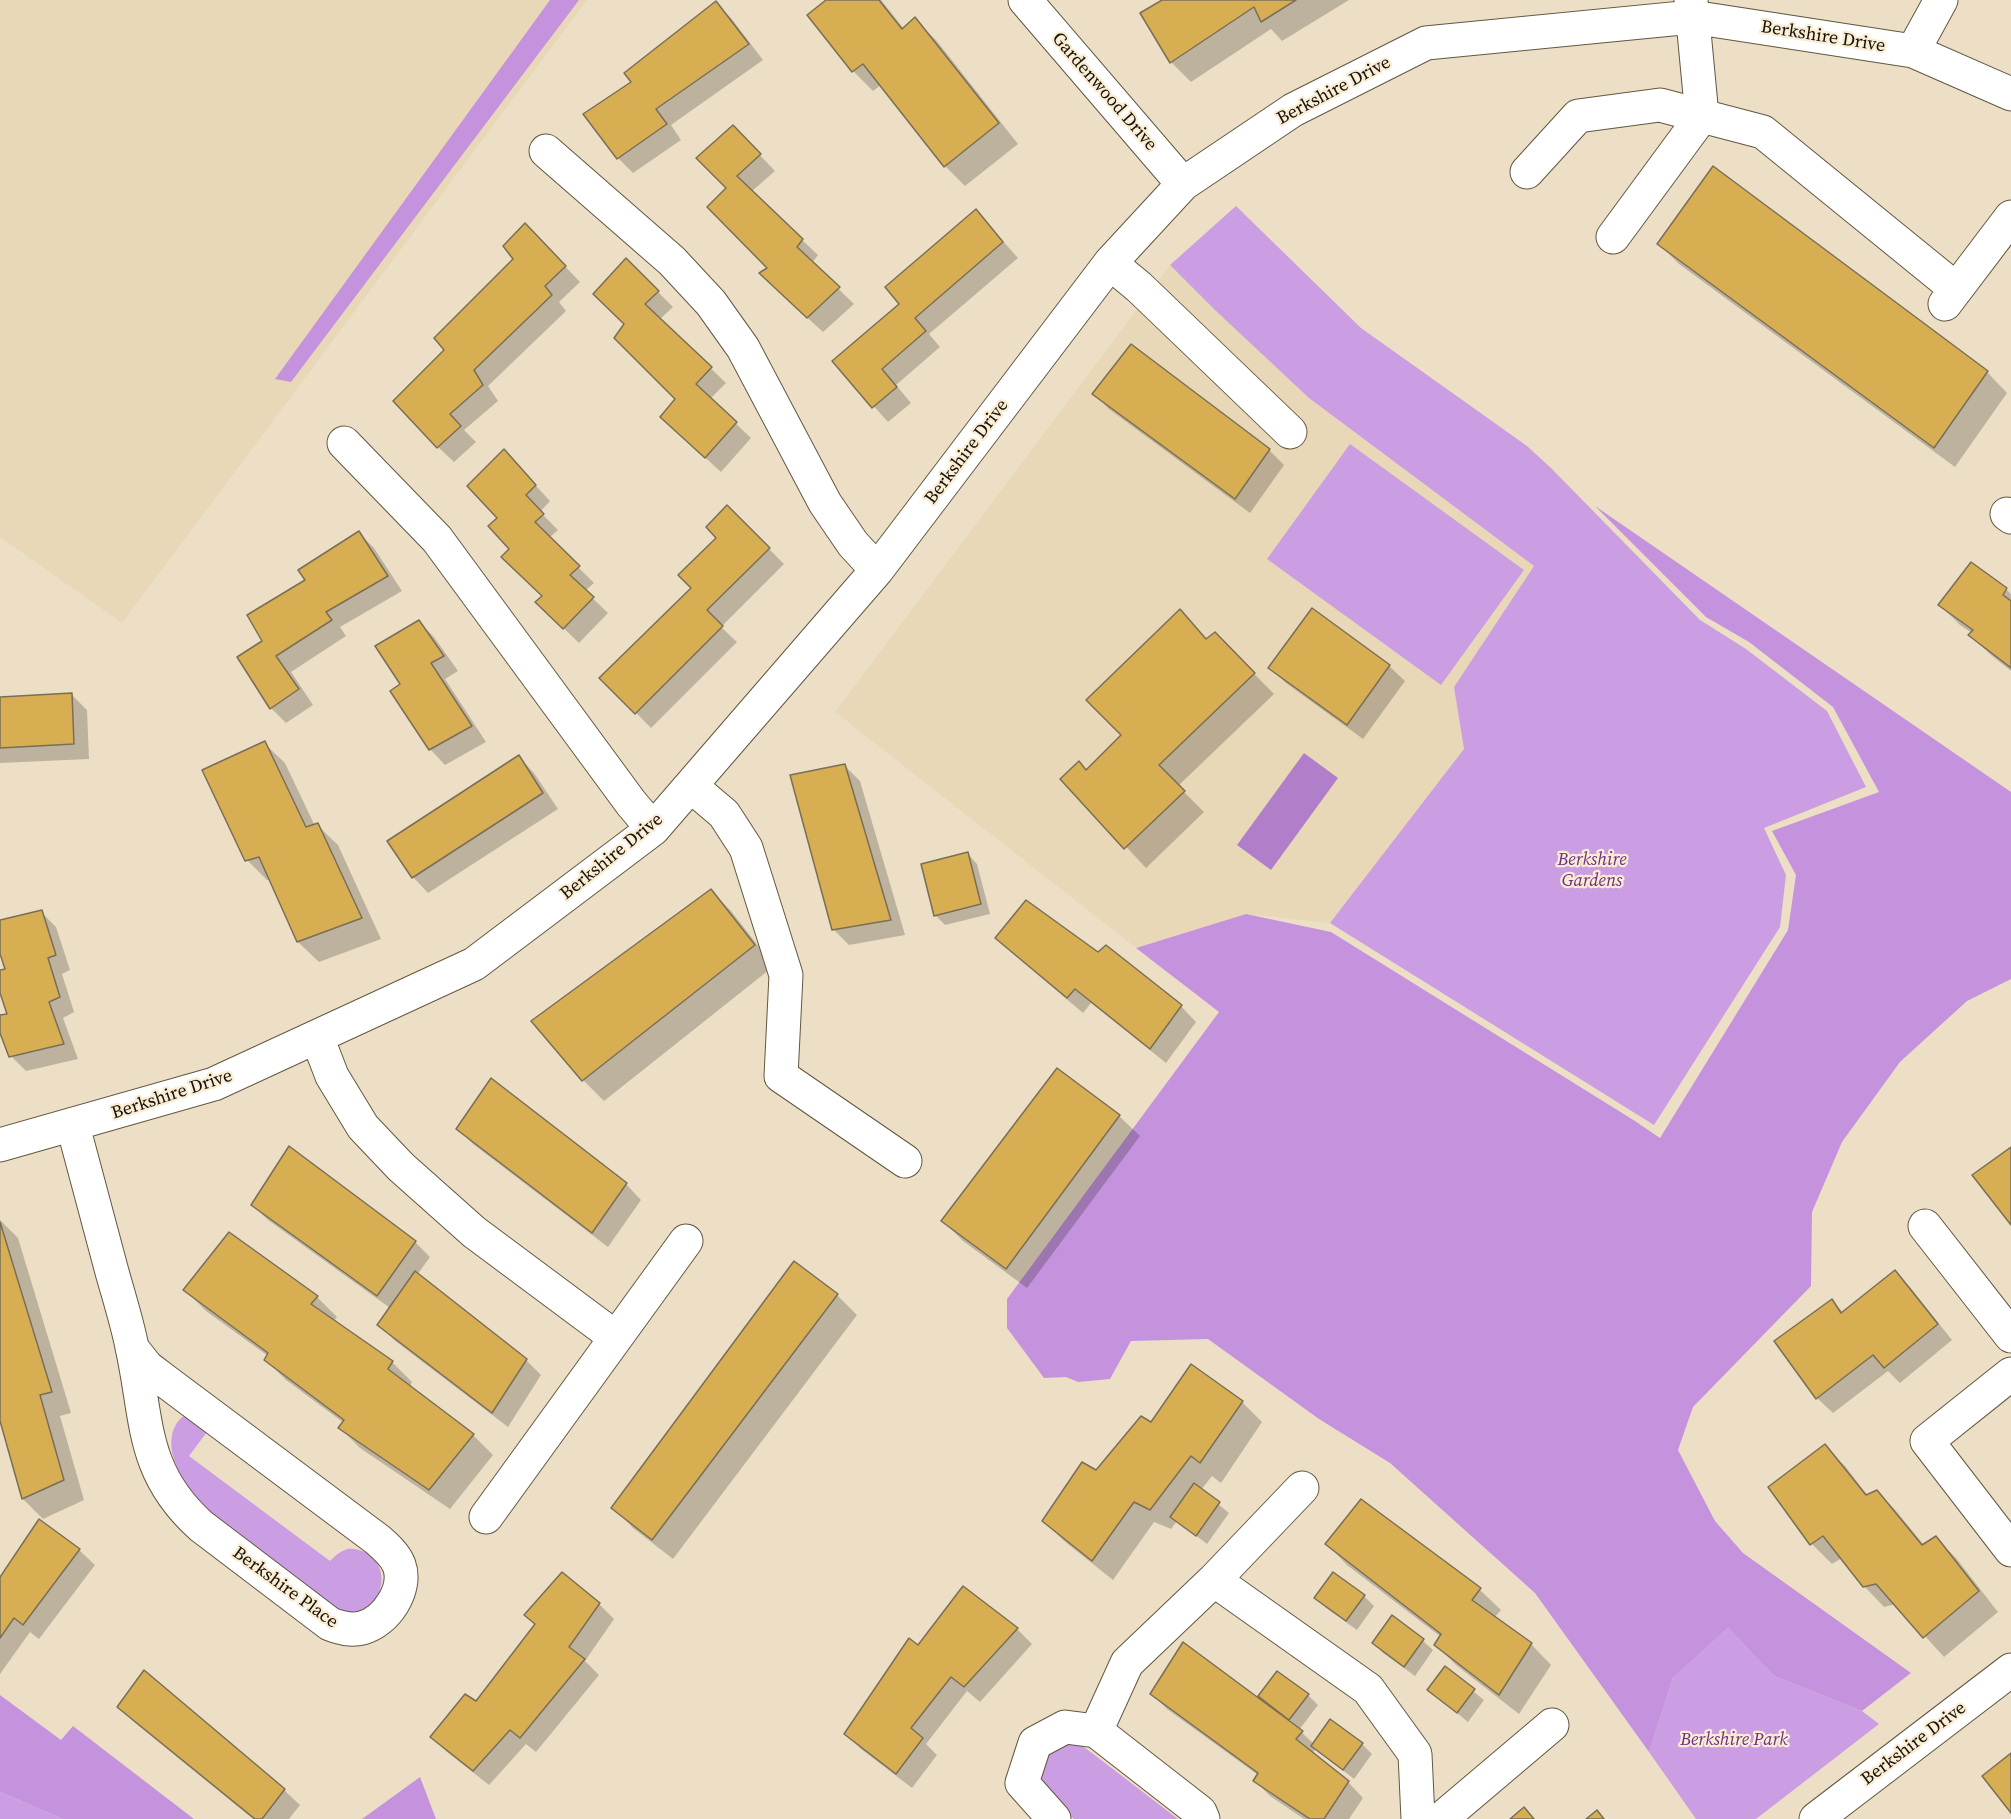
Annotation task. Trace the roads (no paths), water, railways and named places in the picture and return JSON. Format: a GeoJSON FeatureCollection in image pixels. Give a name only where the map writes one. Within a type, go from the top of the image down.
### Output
{"type":"FeatureCollection","features":[{"type":"Feature","properties":{"kind":"street","name":"Gardenwood Drive"},"geometry":{"type":"LineString","coordinates":[[1025,0],[1183,184]]}},
{"type":"Feature","properties":{"kind":"street"},"geometry":{"type":"LineString","coordinates":[[1913,51],[1941,0]]}},
{"type":"Feature","properties":{"kind":"street","name":"Berkshire Drive"},"geometry":{"type":"LineString","coordinates":[[0,1145],[214,1084],[474,964],[653,829],[877,570],[1110,263],[1183,184],[1293,110],[1426,43],[1691,8],[1913,51],[2011,94]]}},
{"type":"Feature","properties":{"kind":"street"},"geometry":{"type":"LineString","coordinates":[[1613,237],[1702,116],[1691,8]]}},
{"type":"Feature","properties":{"kind":"street"},"geometry":{"type":"LineString","coordinates":[[1527,172],[1578,116],[1659,105],[1763,132],[1951,297],[2011,217]]}},
{"type":"Feature","properties":{"kind":"street"},"geometry":{"type":"LineString","coordinates":[[546,151],[672,261],[711,303],[743,348],[825,503],[853,544],[877,570]]}},
{"type":"Feature","properties":{"kind":"street"},"geometry":{"type":"LineString","coordinates":[[1110,263],[1139,287],[1290,432]]}},
{"type":"Feature","properties":{"kind":"street"},"geometry":{"type":"LineString","coordinates":[[344,442],[437,539],[653,829]]}},
{"type":"Feature","properties":{"kind":"street"},"geometry":{"type":"LineString","coordinates":[[691,786],[724,814],[746,848],[786,975],[781,1076],[905,1161]]}},
{"type":"Feature","properties":{"kind":"street"},"geometry":{"type":"LineString","coordinates":[[317,1038],[332,1076],[363,1127],[401,1167],[474,1232],[534,1274],[615,1337]]}},
{"type":"Feature","properties":{"kind":"street","name":"Berkshire Place"},"geometry":{"type":"LineString","coordinates":[[73,1126],[132,1348],[142,1415],[153,1458],[171,1492],[189,1515],[330,1624],[345,1630],[363,1628],[382,1618],[394,1601],[400,1582],[400,1566],[392,1552],[164,1380],[147,1366],[132,1348]]}},
{"type":"Feature","properties":{"kind":"street"},"geometry":{"type":"LineString","coordinates":[[1925,1226],[2011,1336]]}},
{"type":"Feature","properties":{"kind":"street"},"geometry":{"type":"LineString","coordinates":[[486,1517],[686,1241]]}},
{"type":"Feature","properties":{"kind":"street"},"geometry":{"type":"LineString","coordinates":[[2011,1374],[1928,1441],[2011,1550]]}},
{"type":"Feature","properties":{"kind":"street"},"geometry":{"type":"LineString","coordinates":[[1096,1731],[1127,1662],[1214,1580],[1302,1488]]}},
{"type":"Feature","properties":{"kind":"street"},"geometry":{"type":"LineString","coordinates":[[1214,1580],[1368,1689],[1415,1754],[1418,1819]]}},
{"type":"Feature","properties":{"kind":"street","name":"Berkshire Drive"},"geometry":{"type":"LineString","coordinates":[[1816,1819],[2011,1670]]}},
{"type":"Feature","properties":{"kind":"street"},"geometry":{"type":"LineString","coordinates":[[1441,1819],[1552,1725]]}},
{"type":"Feature","properties":{"kind":"street"},"geometry":{"type":"LineString","coordinates":[[1054,1819],[1022,1783],[1035,1743],[1065,1727],[1096,1731],[1200,1812],[1203,1819]]}},
{"type":"Feature","properties":{"kind":"park label","name":"Berkshire Gardens"},"geometry":{"type":"Point","coordinates":[1592,870]}},
{"type":"Feature","properties":{"kind":"park label","name":"Berkshire Park"},"geometry":{"type":"Point","coordinates":[1734,1740]}}]}
